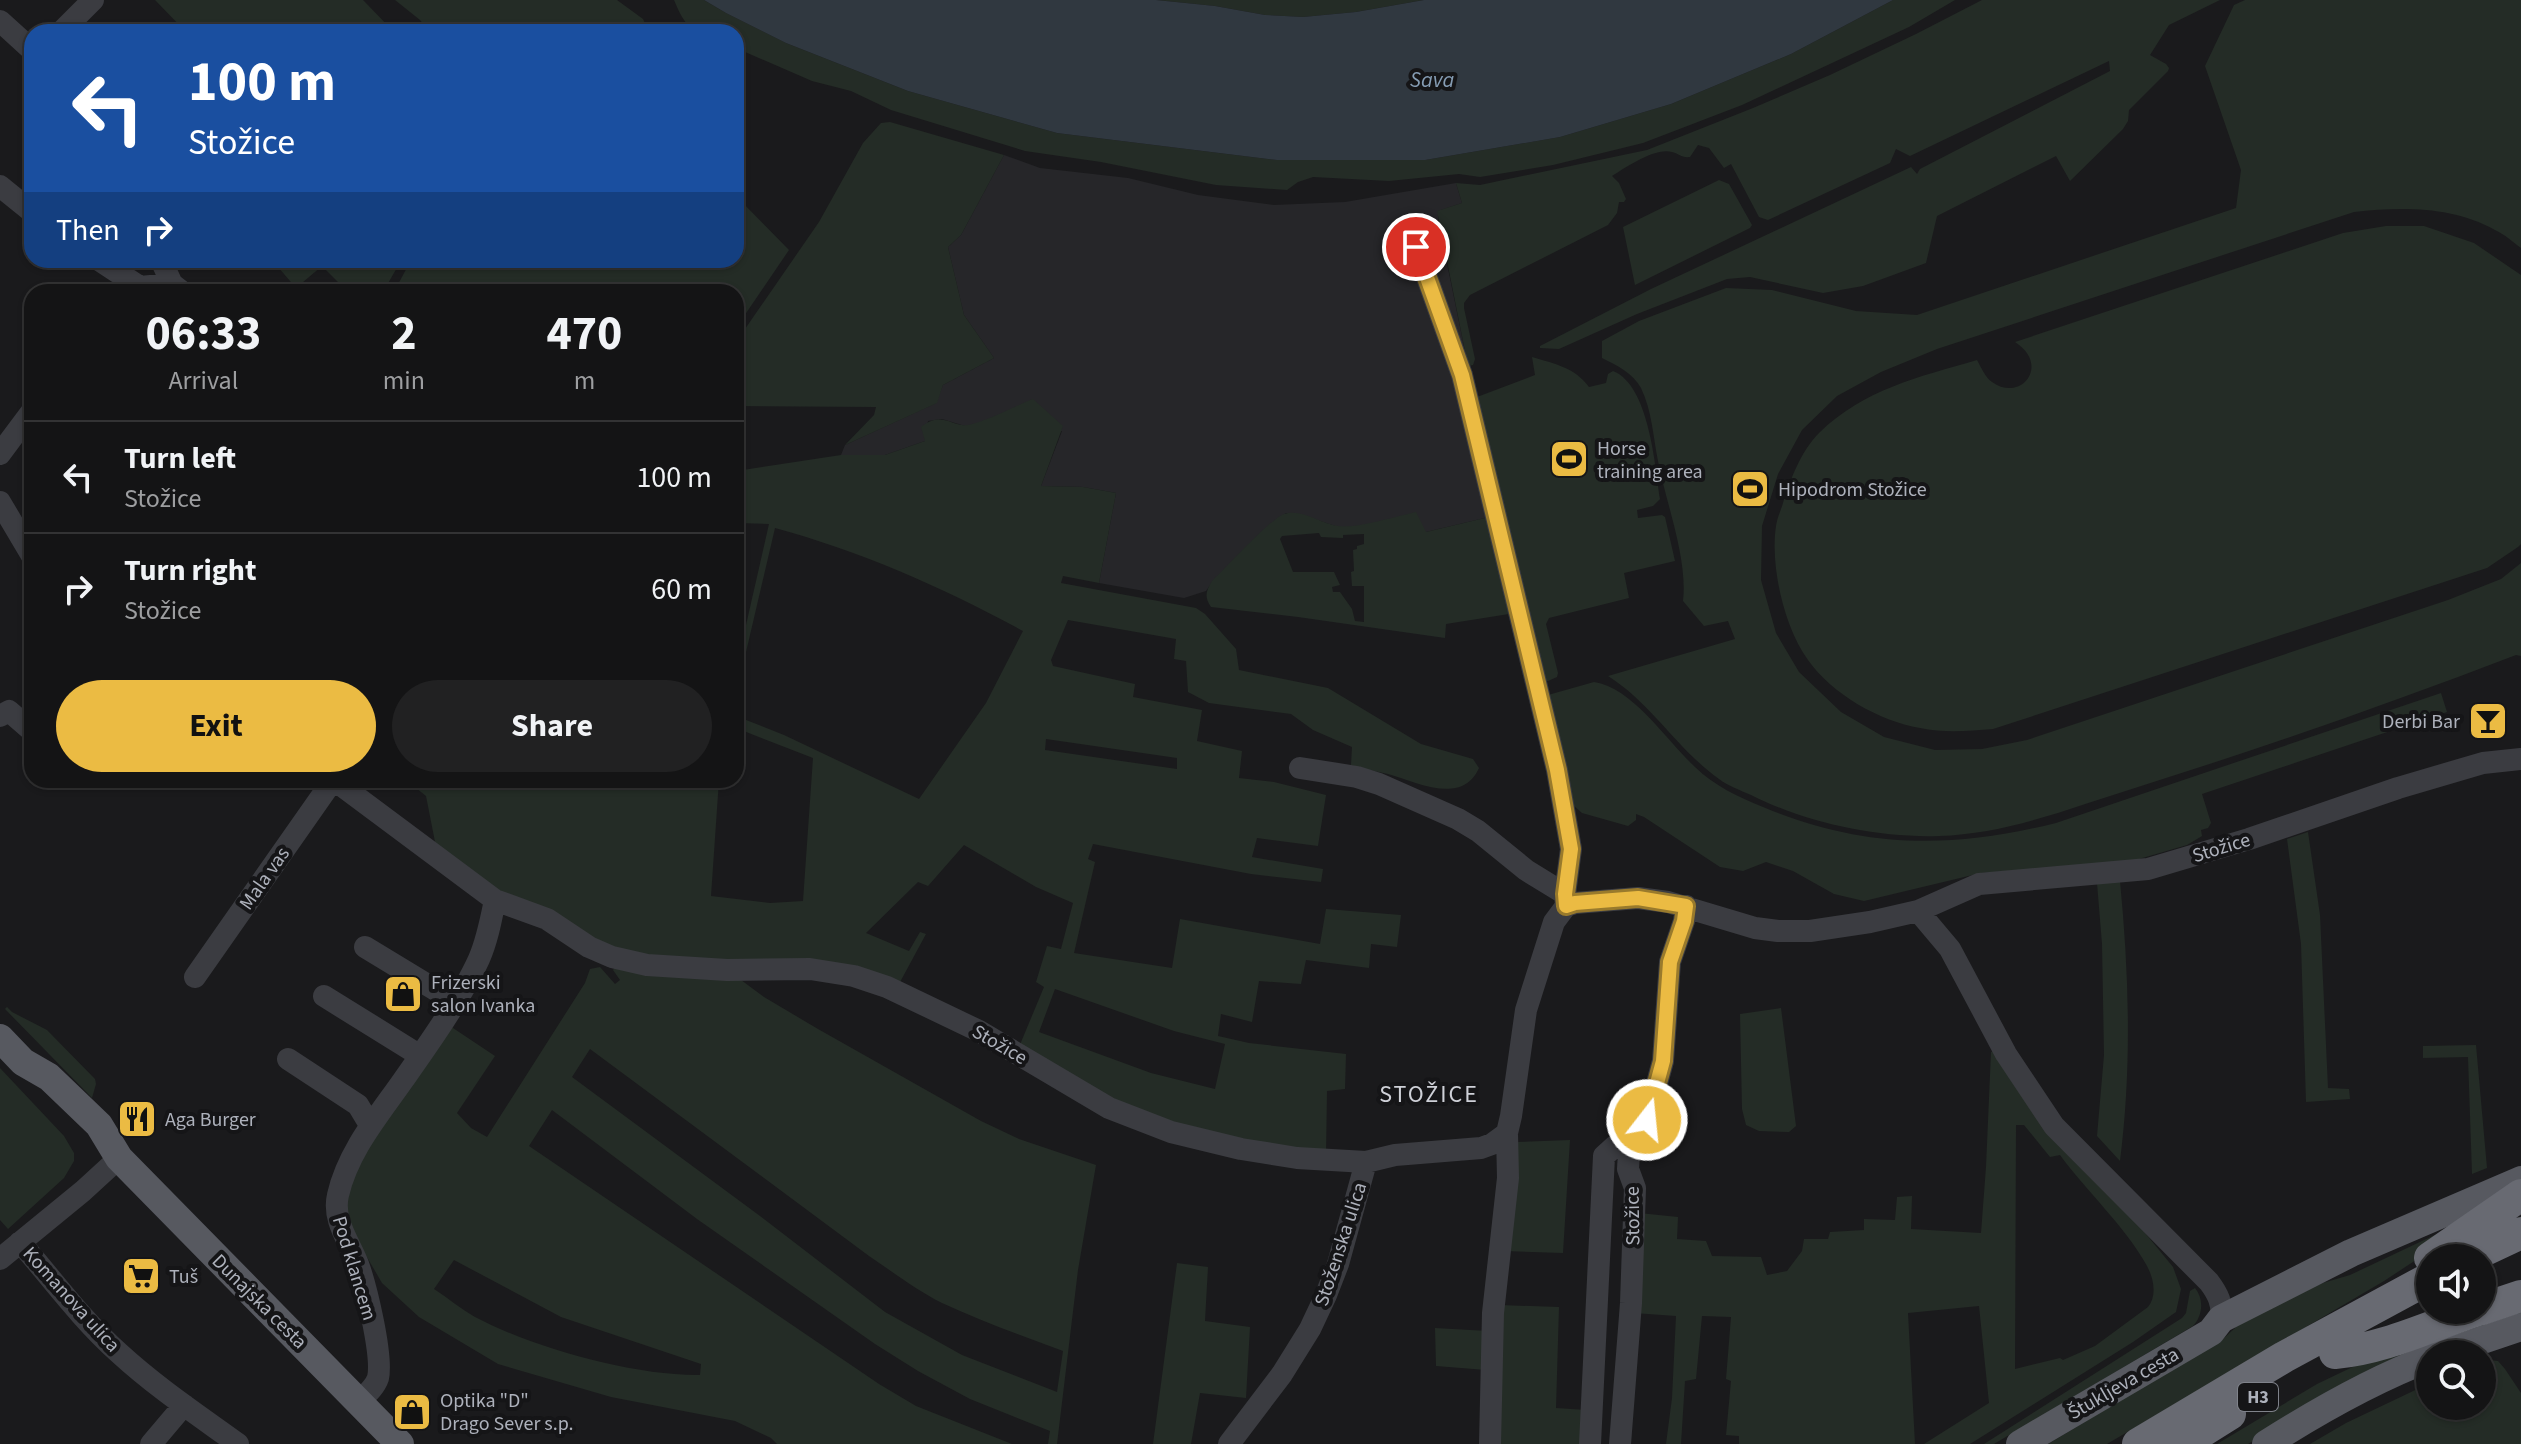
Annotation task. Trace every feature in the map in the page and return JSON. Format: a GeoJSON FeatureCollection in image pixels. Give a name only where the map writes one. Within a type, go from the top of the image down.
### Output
{"type":"FeatureCollection","features":[{"type":"Feature","properties":{"kind":"highway"},"geometry":{"type":"LineString","coordinates":[[2450,1244],[2521,1195]]}},
{"type":"Feature","properties":{"kind":"highway"},"geometry":{"type":"LineString","coordinates":[[2496,1245],[2521,1233]]}},
{"type":"Feature","properties":{"kind":"highway"},"geometry":{"type":"LineString","coordinates":[[2496,1268],[2521,1256]]}},
{"type":"Feature","properties":{"kind":"highway"},"geometry":{"type":"LineString","coordinates":[[2284,1357],[2335,1314],[2416,1266]]}},
{"type":"Feature","properties":{"kind":"highway","name":"H3"},"geometry":{"type":"LineString","coordinates":[[2138,1444],[2284,1357],[2416,1286]]}},
{"type":"Feature","properties":{"kind":"highway"},"geometry":{"type":"LineString","coordinates":[[2496,1304],[2521,1296]]}},
{"type":"Feature","properties":{"kind":"highway","name":"H3"},"geometry":{"type":"LineString","coordinates":[[2182,1444],[2335,1353],[2416,1310]]}},
{"type":"Feature","properties":{"kind":"highway"},"geometry":{"type":"LineString","coordinates":[[2335,1353],[2375,1346],[2437,1324]]}},
{"type":"Feature","properties":{"kind":"main road","name":"Dunajska cesta"},"geometry":{"type":"LineString","coordinates":[[0,1038],[23,1062],[37,1088],[81,1135],[119,1158],[400,1444]]}},
{"type":"Feature","properties":{"kind":"main road","name":"Štukljeva cesta"},"geometry":{"type":"LineString","coordinates":[[2020,1444],[2211,1332],[2221,1319],[2351,1253],[2521,1180]]}},
{"type":"Feature","properties":{"kind":"main road"},"geometry":{"type":"LineString","coordinates":[[2482,1340],[2521,1327]]}},
{"type":"Feature","properties":{"kind":"main road"},"geometry":{"type":"LineString","coordinates":[[2266,1444],[2358,1390],[2416,1364]]}},
{"type":"Feature","properties":{"kind":"street"},"geometry":{"type":"LineString","coordinates":[[69,24],[93,0]]}},
{"type":"Feature","properties":{"kind":"street"},"geometry":{"type":"LineString","coordinates":[[0,21],[24,43]]}},
{"type":"Feature","properties":{"kind":"street"},"geometry":{"type":"LineString","coordinates":[[0,186],[24,206]]}},
{"type":"Feature","properties":{"kind":"street"},"geometry":{"type":"LineString","coordinates":[[1416,247],[1462,375],[1557,770],[1571,849],[1566,900],[1554,922],[1526,1010],[1507,1133],[1508,1178],[1493,1313],[1490,1444]]}},
{"type":"Feature","properties":{"kind":"street"},"geometry":{"type":"LineString","coordinates":[[111,268],[135,284]]}},
{"type":"Feature","properties":{"kind":"street"},"geometry":{"type":"LineString","coordinates":[[0,454],[24,422]]}},
{"type":"Feature","properties":{"kind":"street"},"geometry":{"type":"LineString","coordinates":[[0,502],[24,542]]}},
{"type":"Feature","properties":{"kind":"street"},"geometry":{"type":"LineString","coordinates":[[0,716],[9,711],[24,724]]}},
{"type":"Feature","properties":{"kind":"street","name":"Stožice"},"geometry":{"type":"LineString","coordinates":[[1566,900],[1575,903],[1638,898],[1686,906],[1755,928],[1810,931],[1918,911],[1979,884],[2148,869],[2249,839],[2377,794],[2483,763],[2521,759]]}},
{"type":"Feature","properties":{"kind":"street"},"geometry":{"type":"LineString","coordinates":[[1300,768],[1357,777],[1379,784],[1458,819],[1566,900]]}},
{"type":"Feature","properties":{"kind":"street","name":"Mala vas"},"geometry":{"type":"LineString","coordinates":[[195,977],[328,788]]}},
{"type":"Feature","properties":{"kind":"street","name":"Mala vas"},"geometry":{"type":"LineString","coordinates":[[345,788],[382,814],[412,841],[495,900]]}},
{"type":"Feature","properties":{"kind":"street","name":"Stožice"},"geometry":{"type":"LineString","coordinates":[[495,900],[547,919],[589,947],[631,963],[727,970],[810,969],[854,976],[898,991],[979,1031],[1109,1108],[1171,1132],[1270,1155],[1366,1162],[1395,1155],[1481,1148],[1507,1133]]}},
{"type":"Feature","properties":{"kind":"street","name":"Pod klancem"},"geometry":{"type":"LineString","coordinates":[[359,1402],[376,1383],[379,1367],[375,1332],[358,1266],[338,1222],[336,1200],[343,1173],[370,1125],[419,1055],[479,959],[495,900]]}},
{"type":"Feature","properties":{"kind":"street"},"geometry":{"type":"LineString","coordinates":[[1590,1444],[1604,1156],[1615,1146],[1629,1146],[1632,1132],[1647,1120],[1659,1078],[1670,962],[1686,906]]}},
{"type":"Feature","properties":{"kind":"street"},"geometry":{"type":"LineString","coordinates":[[1918,911],[1950,949],[2006,1054],[2054,1126],[2209,1282],[2220,1298],[2221,1319]]}},
{"type":"Feature","properties":{"kind":"street"},"geometry":{"type":"LineString","coordinates":[[365,947],[454,1001]]}},
{"type":"Feature","properties":{"kind":"street"},"geometry":{"type":"LineString","coordinates":[[324,996],[419,1055]]}},
{"type":"Feature","properties":{"kind":"street"},"geometry":{"type":"LineString","coordinates":[[288,1059],[358,1105],[370,1125]]}},
{"type":"Feature","properties":{"kind":"street","name":"Stožice"},"geometry":{"type":"LineString","coordinates":[[1620,1444],[1631,1303],[1635,1188],[1628,1169],[1629,1146]]}},
{"type":"Feature","properties":{"kind":"street"},"geometry":{"type":"LineString","coordinates":[[0,1259],[119,1158]]}},
{"type":"Feature","properties":{"kind":"street","name":"Stoženska ulica"},"geometry":{"type":"LineString","coordinates":[[1229,1444],[1282,1374],[1310,1329],[1338,1264],[1366,1162]]}},
{"type":"Feature","properties":{"kind":"street","name":"Komanova ulica"},"geometry":{"type":"LineString","coordinates":[[20,1242],[98,1333],[120,1354],[238,1444]]}},
{"type":"Feature","properties":{"kind":"street"},"geometry":{"type":"LineString","coordinates":[[151,1444],[184,1405]]}},
{"type":"Feature","properties":{"kind":"shaded area"},"geometry":{"type":"Polygon","coordinates":[[[155,0],[363,0],[386,24],[178,24],[155,0]]]}},
{"type":"Feature","properties":{"kind":"shaded area"},"geometry":{"type":"Polygon","coordinates":[[[395,0],[617,0],[645,24],[423,24],[395,0]]]}},
{"type":"Feature","properties":{"kind":"shaded area"},"geometry":{"type":"Polygon","coordinates":[[[674,0],[704,0],[786,43],[908,91],[1057,133],[1277,160],[1425,160],[1560,137],[1671,104],[1791,54],[1893,0],[1955,0],[1909,27],[1742,105],[1643,143],[1553,165],[1480,177],[1459,174],[1389,181],[1313,177],[1287,190],[1216,185],[1101,162],[1025,151],[891,110],[851,91],[812,81],[744,51],[744,24],[688,24],[674,0]]]}},
{"type":"Feature","properties":{"kind":"shaded area"},"geometry":{"type":"Polygon","coordinates":[[[1156,0],[1424,0],[1356,12],[1303,17],[1156,0]]]}},
{"type":"Feature","properties":{"kind":"shaded area"},"geometry":{"type":"Polygon","coordinates":[[[1982,0],[2220,0],[2169,25],[2150,55],[2166,64],[2168,71],[2129,110],[2123,129],[2070,181],[2056,156],[1937,216],[1926,263],[1863,286],[1823,293],[1750,277],[1727,279],[1559,349],[1540,348],[1651,289],[1911,167],[1917,174],[1920,169],[2110,71],[2109,61],[1910,156],[1896,149],[1890,163],[1768,220],[1759,217],[1731,164],[1724,168],[1709,148],[1698,145],[1690,157],[1665,151],[1640,159],[1612,176],[1626,199],[1619,202],[1617,213],[1608,225],[1470,295],[1464,308],[1475,359],[1473,365],[1468,366],[1437,211],[1462,203],[1456,183],[1480,185],[1647,150],[1830,75],[1982,0]]]}},
{"type":"Feature","properties":{"kind":"shaded area"},"geometry":{"type":"Polygon","coordinates":[[[2245,0],[2521,0],[2521,248],[2479,222],[2444,212],[2390,209],[2354,212],[1937,349],[1881,372],[1837,396],[1802,430],[1778,474],[1762,526],[1761,580],[1776,633],[1799,672],[1841,712],[1884,737],[1935,750],[1982,749],[2027,740],[2448,600],[2501,579],[2521,563],[2521,656],[2516,655],[2375,707],[2065,811],[2015,825],[1965,834],[1915,836],[1842,827],[1795,814],[1723,781],[1690,754],[1638,699],[1608,676],[1735,639],[1728,621],[1704,626],[1683,601],[1679,549],[1648,406],[1634,378],[1602,358],[1602,341],[1639,321],[1726,288],[1772,290],[1856,311],[1917,315],[2236,208],[2241,170],[2205,66],[2234,5],[2245,0]]]}},
{"type":"Feature","properties":{"kind":"shaded area"},"geometry":{"type":"Polygon","coordinates":[[[890,122],[1004,155],[961,235],[948,247],[964,315],[994,358],[943,385],[937,403],[845,445],[874,415],[876,407],[744,406],[744,330],[819,222],[863,143],[881,123],[890,122]]]}},
{"type":"Feature","properties":{"kind":"shaded area"},"geometry":{"type":"Polygon","coordinates":[[[1004,155],[1040,168],[1128,178],[1198,195],[1274,205],[1345,202],[1456,183],[1462,203],[1438,211],[1438,220],[1468,366],[1489,517],[1426,532],[1338,527],[1299,514],[1286,513],[1272,523],[1206,591],[1184,598],[1099,583],[1116,493],[1083,487],[1041,486],[1062,431],[965,426],[942,419],[928,421],[925,441],[885,455],[841,455],[845,445],[936,403],[943,385],[994,358],[964,315],[948,247],[961,235],[1004,155]]]}},
{"type":"Feature","properties":{"kind":"shaded area"},"geometry":{"type":"Polygon","coordinates":[[[1719,180],[1729,184],[1752,225],[1750,228],[1635,285],[1623,227],[1719,180]]]}},
{"type":"Feature","properties":{"kind":"shaded area"},"geometry":{"type":"Polygon","coordinates":[[[744,204],[789,250],[744,316],[744,284],[398,284],[407,268],[744,268],[744,204]]]}},
{"type":"Feature","properties":{"kind":"shaded area"},"geometry":{"type":"Polygon","coordinates":[[[2386,226],[2424,226],[2474,243],[2521,275],[2521,544],[2518,547],[2487,568],[1993,729],[1938,731],[1889,719],[1843,695],[1808,660],[1792,631],[1781,596],[1775,559],[1776,526],[1802,457],[1819,433],[1836,418],[1893,386],[1977,360],[1992,382],[2013,388],[2022,385],[2031,370],[2031,361],[2026,351],[2015,342],[2343,233],[2386,226]]]}},
{"type":"Feature","properties":{"kind":"shaded area"},"geometry":{"type":"Polygon","coordinates":[[[279,268],[320,268],[301,284],[293,284],[279,268]]]}},
{"type":"Feature","properties":{"kind":"shaded area"},"geometry":{"type":"Polygon","coordinates":[[[324,268],[397,268],[388,284],[340,284],[324,268]]]}},
{"type":"Feature","properties":{"kind":"shaded area"},"geometry":{"type":"Polygon","coordinates":[[[1532,357],[1570,371],[1589,387],[1606,383],[1608,374],[1613,371],[1625,379],[1635,392],[1648,428],[1660,499],[1653,506],[1637,510],[1638,518],[1665,517],[1675,561],[1624,573],[1629,598],[1549,618],[1546,624],[1558,673],[1557,677],[1548,681],[1544,680],[1477,397],[1535,375],[1532,357]]]}},
{"type":"Feature","properties":{"kind":"shaded area"},"geometry":{"type":"Polygon","coordinates":[[[1033,399],[1063,426],[1041,486],[1083,487],[1116,493],[1099,583],[1063,576],[1061,583],[1196,608],[1236,649],[1239,670],[1328,688],[1421,744],[1473,759],[1479,768],[1462,786],[1450,789],[1425,786],[1351,765],[1352,747],[1313,730],[1291,714],[1209,703],[1188,692],[1186,661],[1174,659],[1176,639],[1068,620],[1051,660],[1053,666],[1135,684],[1133,697],[1202,710],[1197,741],[1242,751],[1239,778],[1274,782],[1326,795],[1318,846],[1257,838],[1252,857],[1323,869],[1321,882],[1251,874],[1093,844],[1088,859],[1095,862],[1074,953],[1172,968],[1180,919],[1320,944],[1326,909],[1401,915],[1397,947],[1371,944],[1369,968],[1306,960],[1301,984],[1259,981],[1252,1022],[1221,1014],[1218,1036],[1249,1043],[1346,1054],[1345,1089],[1327,1091],[1326,1155],[1221,1139],[1113,1102],[1019,1047],[1044,987],[1036,982],[1047,946],[1061,949],[1073,903],[1036,887],[964,845],[928,886],[918,882],[866,933],[909,951],[920,932],[926,934],[899,984],[629,957],[512,899],[437,852],[426,796],[416,788],[718,788],[711,896],[770,903],[803,901],[813,758],[744,731],[744,719],[919,799],[986,703],[1023,631],[902,572],[775,528],[744,661],[744,634],[769,524],[744,523],[744,470],[841,455],[885,455],[925,441],[921,427],[929,422],[942,420],[968,425],[1033,399]],[[1046,739],[1045,750],[1177,769],[1177,758],[1046,739]],[[1055,989],[1039,1032],[1151,1073],[1215,1089],[1225,1044],[1174,1031],[1055,989]]]}},
{"type":"Feature","properties":{"kind":"shaded area"},"geometry":{"type":"Polygon","coordinates":[[[1416,512],[1426,532],[1489,517],[1509,614],[1446,624],[1445,638],[1211,607],[1207,600],[1212,581],[1284,514],[1297,513],[1332,525],[1346,526],[1416,512]],[[1319,533],[1282,536],[1280,539],[1293,572],[1334,572],[1340,585],[1332,587],[1333,592],[1340,592],[1352,609],[1355,621],[1364,622],[1364,586],[1352,586],[1351,572],[1354,571],[1353,550],[1364,544],[1364,534],[1343,535],[1343,538],[1321,537],[1319,533]]]}},
{"type":"Feature","properties":{"kind":"shaded area"},"geometry":{"type":"Polygon","coordinates":[[[1594,682],[1608,686],[1635,704],[1702,774],[1736,795],[1800,821],[1837,831],[1908,840],[1980,837],[2056,823],[2441,693],[2447,712],[2202,794],[2211,823],[2201,830],[2202,836],[2187,845],[2122,864],[1981,873],[1864,901],[1834,894],[1793,871],[1766,862],[1743,871],[1720,867],[1636,814],[1636,820],[1628,826],[1582,813],[1574,806],[1548,695],[1594,682]]]}},
{"type":"Feature","properties":{"kind":"shaded area"},"geometry":{"type":"Polygon","coordinates":[[[2308,832],[2320,915],[2328,1088],[2349,1089],[2350,1099],[2306,1102],[2301,944],[2287,839],[2308,832]]]}},
{"type":"Feature","properties":{"kind":"shaded area"},"geometry":{"type":"Polygon","coordinates":[[[2120,881],[2128,1021],[2120,1161],[2097,1136],[2104,1055],[2102,944],[2097,883],[2120,881]]]}},
{"type":"Feature","properties":{"kind":"shaded area"},"geometry":{"type":"Polygon","coordinates":[[[616,965],[737,977],[818,1029],[981,1121],[1019,1139],[1096,1165],[1078,1270],[1057,1444],[1048,1444],[1050,1431],[970,1399],[875,1344],[697,1219],[552,1110],[529,1146],[879,1384],[916,1406],[1012,1444],[777,1444],[735,1421],[611,1397],[498,1364],[419,1317],[382,1283],[349,1222],[344,1200],[349,1175],[447,1024],[495,1056],[457,1113],[471,1128],[487,1137],[585,983],[590,969],[600,967],[615,984],[620,980],[613,970],[616,965]],[[590,1049],[572,1077],[885,1312],[962,1355],[1057,1392],[1063,1351],[957,1310],[914,1287],[590,1049]],[[454,1260],[434,1289],[470,1314],[499,1328],[585,1358],[645,1371],[700,1375],[701,1364],[561,1317],[454,1260]]]}},
{"type":"Feature","properties":{"kind":"shaded area"},"geometry":{"type":"Polygon","coordinates":[[[7,1007],[47,1030],[95,1079],[92,1098],[5,1009],[7,1007]]]}},
{"type":"Feature","properties":{"kind":"shaded area"},"geometry":{"type":"Polygon","coordinates":[[[1781,1008],[1796,1126],[1789,1132],[1759,1131],[1746,1125],[1742,1109],[1740,1014],[1781,1008]]]}},
{"type":"Feature","properties":{"kind":"shaded area"},"geometry":{"type":"Polygon","coordinates":[[[2476,1045],[2487,1168],[2472,1174],[2468,1057],[2423,1058],[2423,1046],[2476,1045]]]}},
{"type":"Feature","properties":{"kind":"shaded area"},"geometry":{"type":"Polygon","coordinates":[[[1995,1050],[2173,1267],[2181,1289],[2176,1312],[1970,1444],[1924,1444],[1989,1403],[1979,1306],[1908,1313],[1915,1444],[1739,1444],[1739,1436],[1726,1435],[1731,1381],[1726,1379],[1731,1317],[1702,1316],[1696,1379],[1685,1381],[1681,1444],[1666,1444],[1676,1316],[1634,1313],[1639,1213],[1678,1217],[1677,1239],[1706,1241],[1712,1256],[1761,1257],[1767,1275],[1787,1271],[1802,1251],[1804,1239],[1828,1239],[1830,1232],[1864,1230],[1864,1219],[1895,1220],[1897,1197],[1912,1196],[1911,1229],[1981,1233],[1991,1052],[1995,1050]],[[2016,1125],[2015,1369],[2060,1358],[2063,1360],[2095,1346],[2148,1307],[2153,1293],[2149,1271],[2128,1237],[2060,1155],[2050,1157],[2024,1125],[2016,1125]]]}},
{"type":"Feature","properties":{"kind":"shaded area"},"geometry":{"type":"Polygon","coordinates":[[[0,1068],[64,1136],[74,1153],[74,1161],[64,1178],[8,1229],[0,1220],[0,1068]]]}},
{"type":"Feature","properties":{"kind":"shaded area"},"geometry":{"type":"Polygon","coordinates":[[[1570,1140],[1563,1253],[1505,1251],[1516,1142],[1570,1140]]]}},
{"type":"Feature","properties":{"kind":"shaded area"},"geometry":{"type":"Polygon","coordinates":[[[2475,1216],[2438,1244],[2416,1244],[2416,1260],[2384,1281],[2107,1444],[2048,1444],[2223,1339],[2235,1328],[2238,1319],[2299,1290],[2350,1275],[2475,1216]]]}},
{"type":"Feature","properties":{"kind":"shaded area"},"geometry":{"type":"Polygon","coordinates":[[[1177,1263],[1208,1267],[1205,1321],[1250,1327],[1246,1398],[1200,1393],[1191,1444],[1153,1444],[1177,1263]]]}},
{"type":"Feature","properties":{"kind":"shaded area"},"geometry":{"type":"Polygon","coordinates":[[[2195,1288],[2201,1307],[2193,1326],[1994,1444],[1984,1444],[2182,1318],[2186,1313],[2190,1291],[2195,1288]]]}},
{"type":"Feature","properties":{"kind":"shaded area"},"geometry":{"type":"Polygon","coordinates":[[[1500,1305],[1559,1307],[1556,1408],[1586,1410],[1584,1444],[1494,1444],[1500,1305]]]}},
{"type":"Feature","properties":{"kind":"shaded area"},"geometry":{"type":"Polygon","coordinates":[[[2521,1305],[2521,1317],[2468,1340],[2424,1340],[2468,1324],[2496,1324],[2496,1314],[2521,1305]]]}},
{"type":"Feature","properties":{"kind":"shaded area"},"geometry":{"type":"Polygon","coordinates":[[[1435,1328],[1488,1331],[1486,1370],[1436,1366],[1435,1328]]]}},
{"type":"Feature","properties":{"kind":"shaded area"},"geometry":{"type":"Polygon","coordinates":[[[2416,1343],[2416,1362],[2297,1414],[2248,1444],[2217,1444],[2317,1384],[2363,1362],[2416,1343]]]}},
{"type":"Feature","properties":{"kind":"shaded area"},"geometry":{"type":"Polygon","coordinates":[[[2496,1361],[2521,1393],[2521,1444],[2310,1444],[2416,1390],[2416,1420],[2496,1420],[2496,1361]]]}},
{"type":"Feature","properties":{"kind":"water","name":"Sava"},"geometry":{"type":"Polygon","coordinates":[[[704,0],[1156,0],[1303,17],[1356,12],[1424,0],[1893,0],[1791,54],[1671,104],[1560,137],[1425,160],[1277,160],[1057,133],[908,91],[786,43],[704,0]]]}},
{"type":"Feature","properties":{"kind":"place","name":"Horse training area"},"geometry":{"type":"Point","coordinates":[1569,459]}},
{"type":"Feature","properties":{"kind":"place","name":"Hipodrom Stožice"},"geometry":{"type":"Point","coordinates":[1750,489]}},
{"type":"Feature","properties":{"kind":"place","name":"Derbi Bar"},"geometry":{"type":"Point","coordinates":[2488,721]}},
{"type":"Feature","properties":{"kind":"place","name":"Frizerski salon Ivanka"},"geometry":{"type":"Point","coordinates":[403,994]}},
{"type":"Feature","properties":{"kind":"place","name":"Aga Burger"},"geometry":{"type":"Point","coordinates":[137,1119]}},
{"type":"Feature","properties":{"kind":"place","name":"Tuš"},"geometry":{"type":"Point","coordinates":[141,1276]}},
{"type":"Feature","properties":{"kind":"place","name":"Optika \"D\" Drago Sever s.p."},"geometry":{"type":"Point","coordinates":[412,1412]}},
{"type":"Feature","properties":{"kind":"district","name":"STOŽICE"},"geometry":{"type":"Point","coordinates":[1429,1094]}},
{"type":"Feature","properties":{"kind":"route"},"geometry":{"type":"LineString","coordinates":[[1416,247],[1462,375],[1557,770],[1571,849],[1566,906],[1638,898],[1686,906],[1670,962],[1663,1061],[1647,1120]]}}]}
